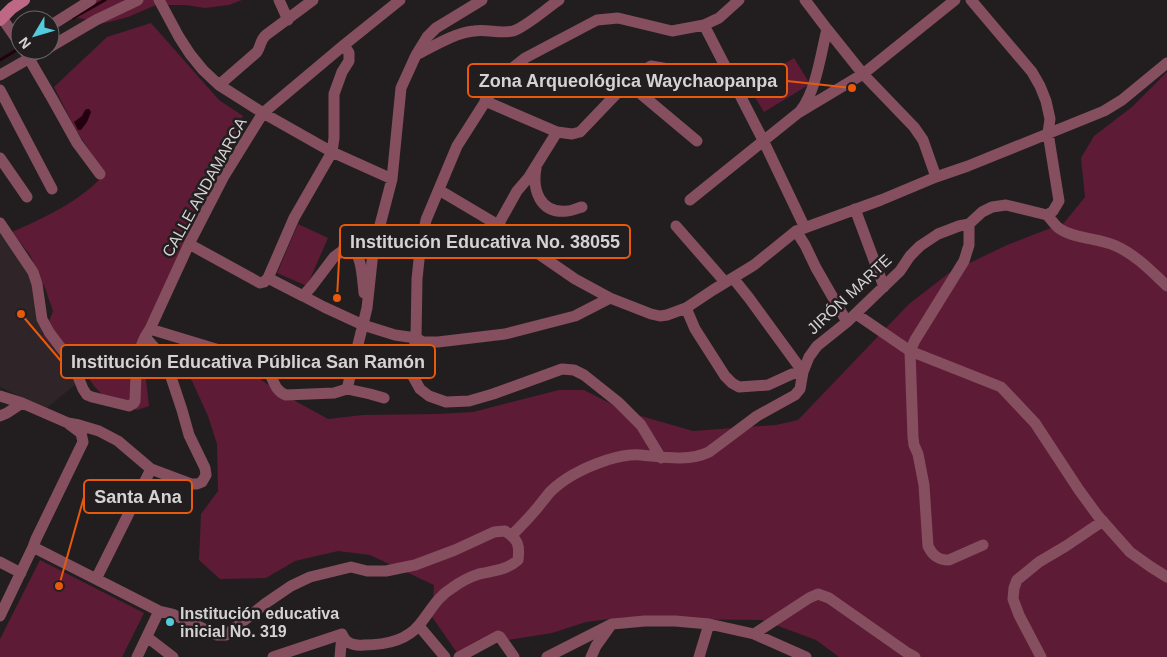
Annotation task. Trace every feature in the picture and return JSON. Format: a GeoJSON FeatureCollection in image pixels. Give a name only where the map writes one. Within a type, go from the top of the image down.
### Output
{"type":"FeatureCollection","features":[{"type":"Feature","properties":{"kind":"street"},"geometry":{"type":"LineString","coordinates":[[10,31],[1,19],[24,0]]}},
{"type":"Feature","properties":{"kind":"street"},"geometry":{"type":"LineString","coordinates":[[60,20],[90,0]]}},
{"type":"Feature","properties":{"kind":"street"},"geometry":{"type":"LineString","coordinates":[[60,41],[96,20],[138,0]]}},
{"type":"Feature","properties":{"kind":"street"},"geometry":{"type":"LineString","coordinates":[[159,0],[190,54],[219,85],[263,113],[332,152],[392,179]]}},
{"type":"Feature","properties":{"kind":"street"},"geometry":{"type":"LineString","coordinates":[[279,0],[288,20]]}},
{"type":"Feature","properties":{"kind":"street"},"geometry":{"type":"LineString","coordinates":[[219,85],[257,52],[261,40],[266,35],[313,0]]}},
{"type":"Feature","properties":{"kind":"street","name":"CALLE ANDAMARCA"},"geometry":{"type":"LineString","coordinates":[[0,223],[33,272],[37,284],[42,319],[49,332],[73,364],[87,395],[129,406],[134,404],[136,401],[137,360],[140,347],[188,244],[224,176],[263,113],[400,0]]}},
{"type":"Feature","properties":{"kind":"street"},"geometry":{"type":"LineString","coordinates":[[347,389],[367,308],[373,252],[392,179],[401,88],[416,54],[427,37],[436,28],[482,0]]}},
{"type":"Feature","properties":{"kind":"street"},"geometry":{"type":"LineString","coordinates":[[416,54],[460,34],[475,31],[514,31],[559,0]]}},
{"type":"Feature","properties":{"kind":"street"},"geometry":{"type":"LineString","coordinates":[[661,458],[642,425],[611,396],[584,375],[574,370],[562,369],[469,401],[446,402],[429,396],[420,389],[410,371],[416,338],[417,279],[420,250],[426,220],[458,146],[501,77],[525,58],[597,20],[618,18],[672,31],[704,26],[718,18],[739,0]]}},
{"type":"Feature","properties":{"kind":"street"},"geometry":{"type":"LineString","coordinates":[[805,0],[863,74],[914,127],[923,140],[936,176]]}},
{"type":"Feature","properties":{"kind":"street"},"geometry":{"type":"LineString","coordinates":[[690,200],[798,114],[863,74],[955,0]]}},
{"type":"Feature","properties":{"kind":"street"},"geometry":{"type":"LineString","coordinates":[[970,0],[1032,72],[1040,86],[1050,119],[1048,133],[1059,201],[1053,211],[1047,215],[1060,229],[1114,245],[1128,252],[1167,286]]}},
{"type":"Feature","properties":{"kind":"street"},"geometry":{"type":"LineString","coordinates":[[704,26],[764,142],[816,268],[847,322]]}},
{"type":"Feature","properties":{"kind":"street"},"geometry":{"type":"LineString","coordinates":[[798,114],[807,103],[812,92],[827,29]]}},
{"type":"Feature","properties":{"kind":"street"},"geometry":{"type":"LineString","coordinates":[[188,244],[260,283],[268,278],[294,218],[332,152],[334,138],[334,94],[342,72],[349,61],[349,53],[344,45]]}},
{"type":"Feature","properties":{"kind":"street"},"geometry":{"type":"LineString","coordinates":[[0,75],[20,60]]}},
{"type":"Feature","properties":{"kind":"street"},"geometry":{"type":"LineString","coordinates":[[29,60],[77,144],[100,174]]}},
{"type":"Feature","properties":{"kind":"street"},"geometry":{"type":"LineString","coordinates":[[439,190],[498,225],[575,279],[610,298],[651,314],[667,315],[686,308],[754,265],[801,229],[881,200],[936,176],[968,166],[1104,110],[1122,100],[1167,63]]}},
{"type":"Feature","properties":{"kind":"street"},"geometry":{"type":"LineString","coordinates":[[485,101],[557,132],[572,134],[580,132],[623,87],[629,84],[637,74],[651,66],[732,80]]}},
{"type":"Feature","properties":{"kind":"street"},"geometry":{"type":"LineString","coordinates":[[629,84],[697,140]]}},
{"type":"Feature","properties":{"kind":"street"},"geometry":{"type":"LineString","coordinates":[[0,90],[52,189]]}},
{"type":"Feature","properties":{"kind":"street"},"geometry":{"type":"LineString","coordinates":[[498,225],[517,191],[529,177],[557,132]]}},
{"type":"Feature","properties":{"kind":"street"},"geometry":{"type":"LineString","coordinates":[[0,158],[27,197]]}},
{"type":"Feature","properties":{"kind":"street"},"geometry":{"type":"LineString","coordinates":[[537,164],[535,185],[543,204],[549,210],[567,211],[582,207]]}},
{"type":"Feature","properties":{"kind":"street","name":"JIRÓN MARTE"},"geometry":{"type":"LineString","coordinates":[[512,535],[551,492],[570,476],[591,465],[620,456],[638,454],[661,458],[701,456],[757,416],[796,395],[800,389],[803,372],[809,357],[817,346],[856,314],[900,272],[910,256],[920,246],[938,234],[969,224],[982,212],[992,207],[1006,205],[1047,215]]}},
{"type":"Feature","properties":{"kind":"street"},"geometry":{"type":"LineString","coordinates":[[855,209],[884,287]]}},
{"type":"Feature","properties":{"kind":"street"},"geometry":{"type":"LineString","coordinates":[[969,224],[969,245],[964,261],[910,351],[913,437],[924,485],[930,552],[943,560],[956,557],[983,545]]}},
{"type":"Feature","properties":{"kind":"street"},"geometry":{"type":"LineString","coordinates":[[676,226],[749,298],[803,372],[792,374],[768,385],[739,386],[732,384],[695,330],[686,308]]}},
{"type":"Feature","properties":{"kind":"street"},"geometry":{"type":"LineString","coordinates":[[303,296],[334,257],[345,249],[351,250],[358,257],[363,283],[362,325]]}},
{"type":"Feature","properties":{"kind":"street"},"geometry":{"type":"LineString","coordinates":[[268,278],[362,325],[395,335],[416,338],[423,342],[505,334],[575,316],[610,298]]}},
{"type":"Feature","properties":{"kind":"street"},"geometry":{"type":"LineString","coordinates":[[856,314],[910,351],[1001,387],[1034,423],[1102,521],[1130,552],[1167,577]]}},
{"type":"Feature","properties":{"kind":"street"},"geometry":{"type":"LineString","coordinates":[[147,333],[256,361],[268,370],[277,389],[286,395],[334,393],[347,389],[384,398]]}},
{"type":"Feature","properties":{"kind":"street"},"geometry":{"type":"LineString","coordinates":[[0,396],[22,403],[68,423],[99,431],[118,441],[151,469],[191,484],[202,482],[206,475],[205,468],[189,435],[171,377],[147,333]]}},
{"type":"Feature","properties":{"kind":"street"},"geometry":{"type":"LineString","coordinates":[[354,360],[410,371]]}},
{"type":"Feature","properties":{"kind":"street"},"geometry":{"type":"LineString","coordinates":[[0,416],[22,403]]}},
{"type":"Feature","properties":{"kind":"street"},"geometry":{"type":"LineString","coordinates":[[0,616],[83,442],[81,433],[68,423]]}},
{"type":"Feature","properties":{"kind":"street"},"geometry":{"type":"LineString","coordinates":[[96,579],[151,469]]}},
{"type":"Feature","properties":{"kind":"street"},"geometry":{"type":"LineString","coordinates":[[1041,657],[1012,598],[1017,580],[1039,562],[1102,521]]}},
{"type":"Feature","properties":{"kind":"street"},"geometry":{"type":"LineString","coordinates":[[33,547],[159,611],[172,614],[217,635],[226,635],[266,603],[291,586],[310,577],[351,567],[386,571],[415,565],[455,550],[494,532],[505,531],[512,535],[517,542],[518,560],[512,565],[477,575],[452,588],[438,600],[419,626],[400,639],[382,645],[353,645],[344,639],[342,634]]}},
{"type":"Feature","properties":{"kind":"street"},"geometry":{"type":"LineString","coordinates":[[0,562],[21,573]]}},
{"type":"Feature","properties":{"kind":"street"},"geometry":{"type":"LineString","coordinates":[[754,634],[818,594],[829,598],[907,655]]}},
{"type":"Feature","properties":{"kind":"street"},"geometry":{"type":"LineString","coordinates":[[136,657],[159,611]]}},
{"type":"Feature","properties":{"kind":"street"},"geometry":{"type":"LineString","coordinates":[[547,657],[612,624],[646,621],[709,624],[754,634],[806,657]]}},
{"type":"Feature","properties":{"kind":"street"},"geometry":{"type":"LineString","coordinates":[[591,657],[596,646],[612,624]]}},
{"type":"Feature","properties":{"kind":"street"},"geometry":{"type":"LineString","coordinates":[[699,657],[709,624]]}},
{"type":"Feature","properties":{"kind":"street"},"geometry":{"type":"LineString","coordinates":[[419,626],[445,657]]}},
{"type":"Feature","properties":{"kind":"street"},"geometry":{"type":"LineString","coordinates":[[273,657],[342,634]]}},
{"type":"Feature","properties":{"kind":"street"},"geometry":{"type":"LineString","coordinates":[[340,657],[342,634]]}},
{"type":"Feature","properties":{"kind":"street"},"geometry":{"type":"LineString","coordinates":[[147,636],[173,657]]}},
{"type":"Feature","properties":{"kind":"street"},"geometry":{"type":"LineString","coordinates":[[459,657],[498,636],[514,657]]}},
{"type":"Feature","properties":{"kind":"shaded area"},"geometry":{"type":"Polygon","coordinates":[[[86,0],[242,0],[229,5],[205,8],[186,5],[156,5],[128,17],[105,23],[79,18],[62,19],[86,0]]]}},
{"type":"Feature","properties":{"kind":"shaded area"},"geometry":{"type":"Polygon","coordinates":[[[151,23],[219,100],[243,116],[235,135],[211,164],[192,230],[188,260],[149,339],[145,371],[149,406],[137,410],[112,405],[94,386],[82,368],[52,346],[43,336],[53,311],[30,255],[12,232],[75,200],[105,173],[77,132],[54,87],[107,37],[151,23]]]}},
{"type":"Feature","properties":{"kind":"shaded area"},"geometry":{"type":"Polygon","coordinates":[[[794,58],[810,84],[764,112],[748,86],[794,58]]]}},
{"type":"Feature","properties":{"kind":"shaded area"},"geometry":{"type":"Polygon","coordinates":[[[1167,72],[1167,657],[839,657],[816,640],[762,620],[625,617],[586,622],[552,633],[495,642],[460,657],[432,617],[434,585],[370,555],[338,551],[295,561],[266,578],[220,579],[199,560],[201,514],[218,491],[217,444],[208,416],[192,381],[176,357],[201,355],[250,372],[277,391],[328,419],[363,415],[473,412],[559,390],[584,390],[627,412],[693,431],[776,425],[798,420],[909,304],[949,273],[1007,245],[1064,223],[1085,197],[1081,158],[1094,136],[1132,107],[1167,72]]]}},
{"type":"Feature","properties":{"kind":"shaded area"},"geometry":{"type":"Polygon","coordinates":[[[87,109],[91,112],[87,122],[81,130],[78,130],[74,122],[87,109]]]}},
{"type":"Feature","properties":{"kind":"shaded area"},"geometry":{"type":"Polygon","coordinates":[[[298,224],[328,238],[307,286],[277,273],[298,224]]]}},
{"type":"Feature","properties":{"kind":"shaded area"},"geometry":{"type":"Polygon","coordinates":[[[0,226],[41,293],[43,336],[70,361],[76,384],[45,409],[0,387],[0,226]]]}},
{"type":"Feature","properties":{"kind":"shaded area"},"geometry":{"type":"Polygon","coordinates":[[[40,560],[144,613],[122,657],[0,657],[0,639],[40,560]]]}},
{"type":"Feature","properties":{"kind":"waterway"},"geometry":{"type":"LineString","coordinates":[[73,18],[105,0]]}},
{"type":"Feature","properties":{"kind":"waterway"},"geometry":{"type":"LineString","coordinates":[[0,60],[10,54]]}},
{"type":"Feature","properties":{"kind":"place","name":"Zona Arqueológica Waychaopanpa"},"geometry":{"type":"Point","coordinates":[852,88]}},
{"type":"Feature","properties":{"kind":"place","name":"Institución Educativa No. 38055"},"geometry":{"type":"Point","coordinates":[337,298]}},
{"type":"Feature","properties":{"kind":"place","name":"Institución Educativa Pública San Ramón"},"geometry":{"type":"Point","coordinates":[21,314]}},
{"type":"Feature","properties":{"kind":"place","name":"Santa Ana"},"geometry":{"type":"Point","coordinates":[59,586]}},
{"type":"Feature","properties":{"kind":"place","name":"Institución educativa inicial No. 319"},"geometry":{"type":"Point","coordinates":[170,622]}}]}
